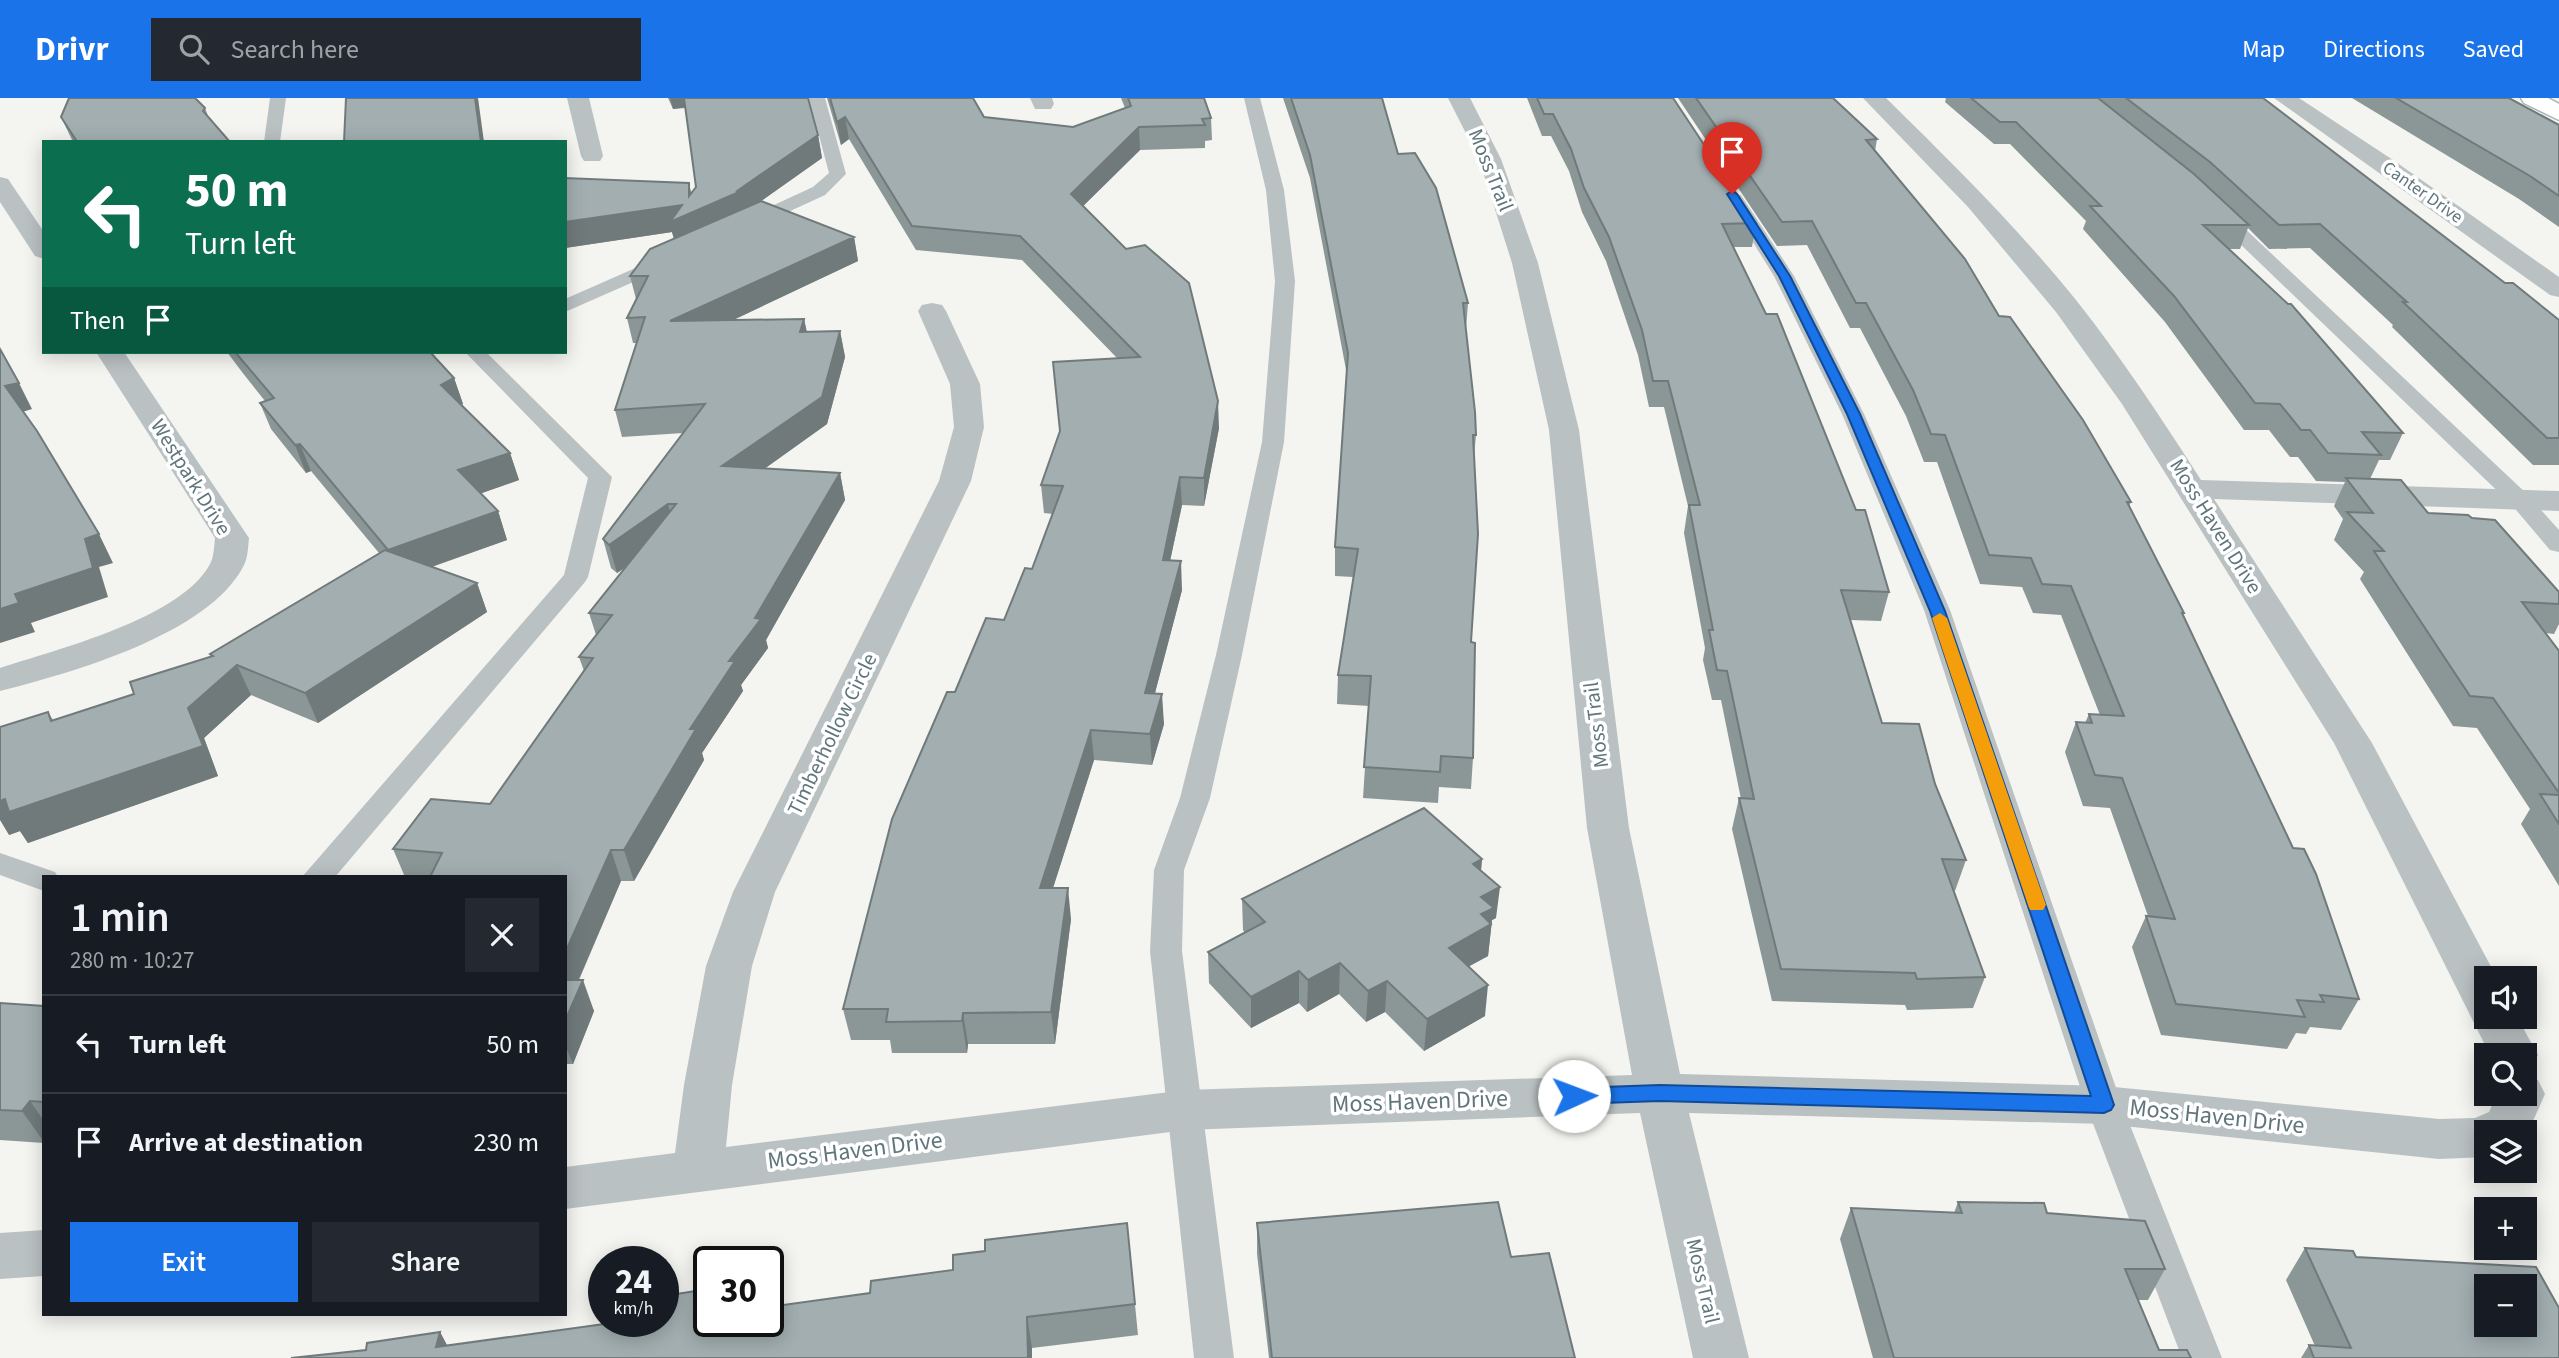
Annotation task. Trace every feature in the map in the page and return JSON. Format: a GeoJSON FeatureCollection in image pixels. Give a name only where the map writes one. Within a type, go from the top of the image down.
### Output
{"type":"FeatureCollection","features":[{"type":"Feature","properties":{"kind":"main road"},"geometry":{"type":"LineString","coordinates":[[2532,98],[2559,113]]}},
{"type":"Feature","properties":{"kind":"street"},"geometry":{"type":"LineString","coordinates":[[578,98],[592,156]]}},
{"type":"Feature","properties":{"kind":"street","name":"Moss Trail"},"geometry":{"type":"LineString","coordinates":[[1460,98],[1490,159],[1525,263],[1564,430],[1608,828],[1660,1093],[1721,1358]]}},
{"type":"Feature","properties":{"kind":"street","name":"Moss Haven Drive"},"geometry":{"type":"LineString","coordinates":[[1874,98],[1977,202],[2066,306],[2136,402],[2353,743],[2474,978]]}},
{"type":"Feature","properties":{"kind":"street","name":"Canter Drive"},"geometry":{"type":"LineString","coordinates":[[2284,98],[2388,167],[2559,289]]}},
{"type":"Feature","properties":{"kind":"street"},"geometry":{"type":"LineString","coordinates":[[0,184],[42,248]]}},
{"type":"Feature","properties":{"kind":"street","name":"Timberhollow Circle"},"geometry":{"type":"LineString","coordinates":[[698,1170],[708,1085],[729,967],[754,892],[955,481],[969,427],[965,384],[932,311]]}},
{"type":"Feature","properties":{"kind":"street","name":"Westpark Drive"},"geometry":{"type":"LineString","coordinates":[[0,680],[137,633],[180,611],[210,589],[228,564],[232,538],[111,354]]}},
{"type":"Feature","properties":{"kind":"street"},"geometry":{"type":"LineString","coordinates":[[2193,489],[2559,501]]}},
{"type":"Feature","properties":{"kind":"street","name":"Moss Haven Drive"},"geometry":{"type":"LineString","coordinates":[[567,1188],[1186,1110],[1660,1093],[2104,1105],[2439,1139],[2474,1138]]}},
{"type":"Feature","properties":{"kind":"street"},"geometry":{"type":"LineString","coordinates":[[0,1256],[42,1253]]}},
{"type":"Feature","properties":{"kind":"lane"},"geometry":{"type":"LineString","coordinates":[[272,140],[278,98]]}},
{"type":"Feature","properties":{"kind":"lane"},"geometry":{"type":"LineString","coordinates":[[730,231],[819,191],[838,174],[817,98]]}},
{"type":"Feature","properties":{"kind":"lane"},"geometry":{"type":"LineString","coordinates":[[1214,1358],[1166,951],[1169,870],[1195,798],[1229,655],[1273,442],[1285,281],[1275,190],[1252,98]]}},
{"type":"Feature","properties":{"kind":"lane"},"geometry":{"type":"LineString","coordinates":[[1719,173],[1784,276],[1853,414],[1937,611],[2104,1105],[2202,1358]]}},
{"type":"Feature","properties":{"kind":"lane"},"geometry":{"type":"LineString","coordinates":[[2204,200],[2519,499],[2559,545]]}},
{"type":"Feature","properties":{"kind":"lane"},"geometry":{"type":"LineString","coordinates":[[567,305],[680,254]]}},
{"type":"Feature","properties":{"kind":"lane"},"geometry":{"type":"LineString","coordinates":[[319,875],[576,577],[600,477],[477,354]]}},
{"type":"Feature","properties":{"kind":"lane"},"geometry":{"type":"LineString","coordinates":[[0,864],[42,879]]}},
{"type":"Feature","properties":{"kind":"building"},"geometry":{"type":"Polygon","coordinates":[[[69,98],[195,98],[228,140],[76,140],[61,117],[69,98]]]}},
{"type":"Feature","properties":{"kind":"building"},"geometry":{"type":"Polygon","coordinates":[[[346,98],[475,98],[481,140],[344,140],[346,98]]]}},
{"type":"Feature","properties":{"kind":"building"},"geometry":{"type":"Polygon","coordinates":[[[684,98],[808,98],[818,135],[737,191],[739,192],[670,222],[682,205],[567,222],[567,178],[689,183],[689,196],[696,187],[684,98]]]}},
{"type":"Feature","properties":{"kind":"building"},"geometry":{"type":"Polygon","coordinates":[[[830,98],[973,98],[984,117],[1073,127],[1131,106],[1128,98],[1204,98],[1211,118],[1202,119],[1205,125],[1139,127],[1071,194],[1126,249],[1145,245],[1189,283],[1218,401],[1204,478],[1180,477],[1163,560],[1181,561],[1145,693],[1162,694],[1150,734],[1091,730],[1040,888],[1068,888],[1051,1012],[963,1013],[962,1021],[886,1022],[888,1009],[843,1009],[892,819],[947,692],[955,692],[986,618],[1004,620],[1025,568],[1032,569],[1063,486],[1041,485],[1060,431],[1053,362],[1140,357],[1020,236],[912,226],[845,117],[837,122],[830,98]]]}},
{"type":"Feature","properties":{"kind":"building"},"geometry":{"type":"Polygon","coordinates":[[[1291,98],[1382,98],[1398,154],[1415,153],[1436,188],[1468,303],[1463,303],[1475,412],[1476,435],[1473,435],[1478,534],[1471,642],[1475,643],[1473,758],[1441,756],[1440,772],[1364,767],[1371,676],[1338,675],[1358,549],[1335,547],[1348,353],[1310,155],[1291,98]]]}},
{"type":"Feature","properties":{"kind":"building"},"geometry":{"type":"Polygon","coordinates":[[[1537,98],[1673,98],[1756,223],[1722,224],[1766,314],[1777,314],[1856,510],[1865,510],[1889,592],[1841,590],[1882,723],[1919,724],[1935,784],[1966,860],[1942,859],[1985,977],[1917,979],[1915,973],[1781,969],[1739,798],[1754,799],[1727,671],[1717,670],[1709,630],[1713,630],[1689,505],[1700,505],[1668,381],[1653,381],[1642,330],[1609,237],[1584,188],[1571,149],[1553,114],[1544,114],[1537,98]]]}},
{"type":"Feature","properties":{"kind":"building"},"geometry":{"type":"Polygon","coordinates":[[[1696,98],[1833,98],[1877,139],[1866,140],[1965,259],[1999,316],[2010,317],[2083,420],[2131,502],[2127,502],[2184,613],[2293,848],[2304,849],[2316,874],[2359,999],[2320,995],[2324,1002],[2297,1000],[2305,1017],[2176,1004],[2146,916],[2175,919],[2122,778],[2095,775],[2076,722],[2092,723],[2089,714],[2124,716],[2071,586],[2042,584],[2031,558],[1989,555],[1945,435],[1931,434],[1913,390],[1866,303],[1856,303],[1812,221],[1782,222],[1696,98]]]}},
{"type":"Feature","properties":{"kind":"building"},"geometry":{"type":"Polygon","coordinates":[[[1971,98],[2098,98],[2194,174],[2249,225],[2203,225],[2291,304],[2403,433],[2362,432],[2381,455],[2328,453],[2310,430],[2301,430],[2280,404],[2255,403],[2174,296],[2090,206],[2101,206],[2016,122],[2000,122],[1971,98]]]}},
{"type":"Feature","properties":{"kind":"building"},"geometry":{"type":"Polygon","coordinates":[[[2126,98],[2263,98],[2505,283],[2513,283],[2559,320],[2559,438],[2547,438],[2403,302],[2407,302],[2320,224],[2279,225],[2210,162],[2126,98]]]}},
{"type":"Feature","properties":{"kind":"building"},"geometry":{"type":"Polygon","coordinates":[[[2396,98],[2509,98],[2559,125],[2559,196],[2530,176],[2396,98]]]}},
{"type":"Feature","properties":{"kind":"building"},"geometry":{"type":"Polygon","coordinates":[[[761,201],[854,237],[670,321],[804,319],[800,332],[840,331],[822,397],[722,466],[840,473],[755,618],[761,619],[729,661],[735,661],[690,729],[696,729],[624,850],[611,850],[567,949],[567,875],[431,875],[442,853],[393,849],[431,799],[490,804],[593,658],[579,657],[612,615],[589,613],[676,504],[668,504],[609,545],[603,539],[705,404],[615,410],[645,317],[627,318],[648,276],[630,276],[650,249],[761,201]]]}},
{"type":"Feature","properties":{"kind":"building"},"geometry":{"type":"Polygon","coordinates":[[[0,349],[19,383],[5,386],[37,431],[99,534],[85,539],[93,568],[15,594],[19,603],[0,609],[0,349]]]}},
{"type":"Feature","properties":{"kind":"building"},"geometry":{"type":"Polygon","coordinates":[[[237,354],[432,354],[454,378],[441,385],[510,453],[458,470],[498,511],[388,550],[300,444],[295,445],[260,403],[274,398],[237,354]]]}},
{"type":"Feature","properties":{"kind":"building"},"geometry":{"type":"Polygon","coordinates":[[[2346,478],[2401,480],[2428,513],[2468,515],[2472,518],[2495,520],[2559,592],[2559,604],[2522,602],[2559,651],[2559,793],[2493,698],[2470,696],[2374,551],[2384,551],[2347,512],[2373,513],[2346,478]]]}},
{"type":"Feature","properties":{"kind":"building"},"geometry":{"type":"Polygon","coordinates":[[[385,550],[477,583],[305,693],[237,665],[188,708],[203,746],[9,812],[5,799],[0,801],[0,727],[48,712],[51,721],[134,694],[130,682],[213,656],[210,654],[385,550]]]}},
{"type":"Feature","properties":{"kind":"building"},"geometry":{"type":"Polygon","coordinates":[[[2540,794],[2559,795],[2559,824],[2540,794]]]}},
{"type":"Feature","properties":{"kind":"building"},"geometry":{"type":"Polygon","coordinates":[[[1424,808],[1482,859],[1473,864],[1500,887],[1481,897],[1494,908],[1481,914],[1491,924],[1449,948],[1488,985],[1427,1019],[1387,981],[1368,991],[1340,963],[1308,980],[1299,971],[1251,997],[1208,952],[1265,922],[1242,899],[1424,808]]]}},
{"type":"Feature","properties":{"kind":"building"},"geometry":{"type":"Polygon","coordinates":[[[567,980],[583,980],[567,1016],[567,980]]]}},
{"type":"Feature","properties":{"kind":"building"},"geometry":{"type":"Polygon","coordinates":[[[0,1003],[42,1006],[42,1102],[30,1101],[22,1111],[0,1110],[0,1003]]]}},
{"type":"Feature","properties":{"kind":"building"},"geometry":{"type":"Polygon","coordinates":[[[1498,1202],[1511,1257],[1549,1253],[1575,1358],[1272,1358],[1257,1223],[1498,1202]]]}},
{"type":"Feature","properties":{"kind":"building"},"geometry":{"type":"Polygon","coordinates":[[[1958,1202],[2044,1203],[2047,1213],[2145,1221],[2165,1269],[2125,1269],[2159,1350],[2187,1350],[2191,1358],[1894,1358],[1851,1208],[1962,1213],[1958,1202]]]}},
{"type":"Feature","properties":{"kind":"building"},"geometry":{"type":"Polygon","coordinates":[[[1127,1223],[1135,1304],[1027,1317],[1028,1358],[291,1358],[366,1350],[367,1343],[440,1332],[436,1347],[588,1326],[588,1337],[679,1337],[679,1294],[693,1291],[693,1337],[784,1337],[784,1305],[870,1293],[871,1281],[953,1270],[953,1255],[985,1251],[985,1240],[1127,1223]]]}},
{"type":"Feature","properties":{"kind":"building"},"geometry":{"type":"Polygon","coordinates":[[[2305,1248],[2353,1251],[2356,1257],[2536,1267],[2559,1308],[2559,1358],[2314,1358],[2309,1345],[2351,1348],[2305,1248]]]}},
{"type":"Feature","properties":{"kind":"slow traffic"},"geometry":{"type":"LineString","coordinates":[[1940,618],[2037,905]]}},
{"type":"Feature","properties":{"kind":"route"},"geometry":{"type":"LineString","coordinates":[[1574,1096],[1660,1093],[2104,1105],[1937,611],[1853,414],[1784,276],[1732,194]]}}]}
